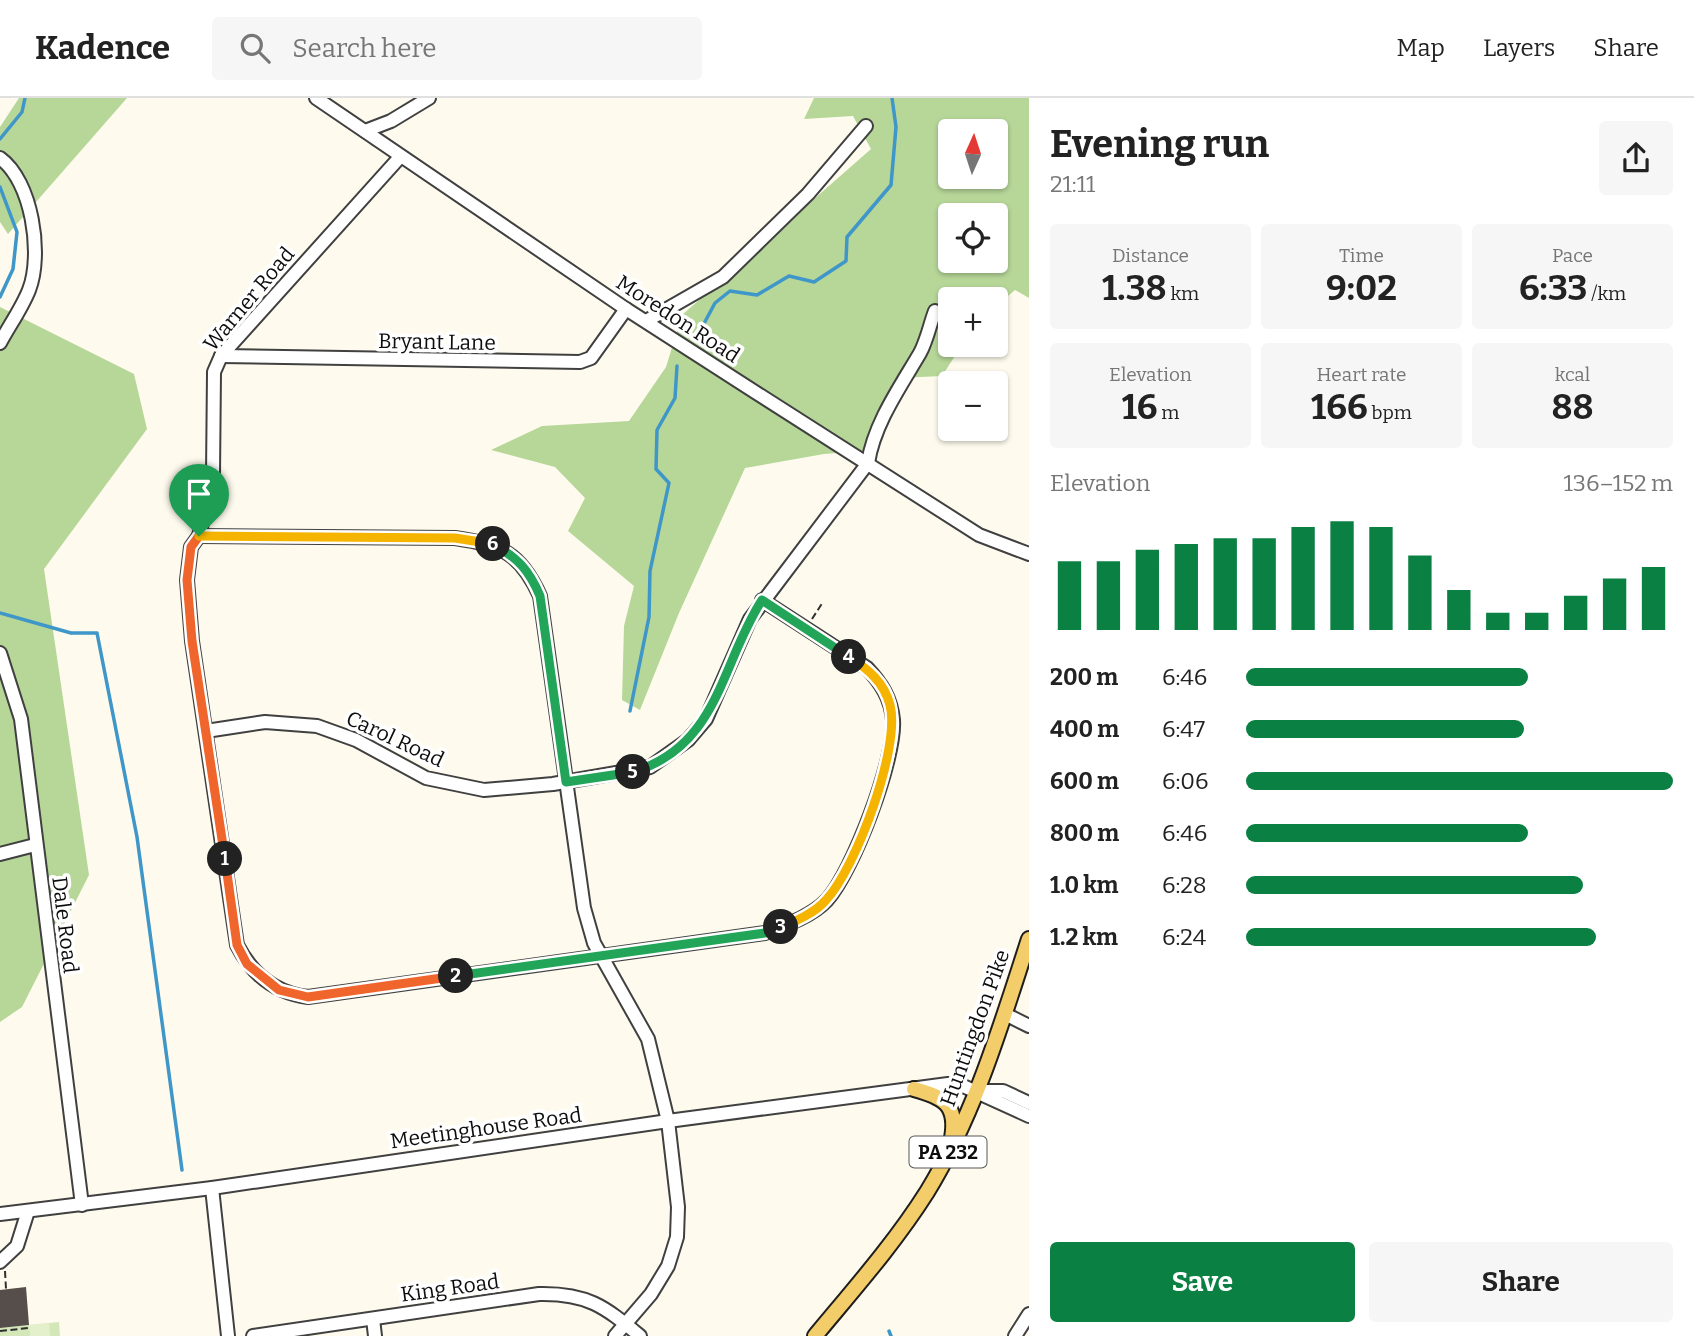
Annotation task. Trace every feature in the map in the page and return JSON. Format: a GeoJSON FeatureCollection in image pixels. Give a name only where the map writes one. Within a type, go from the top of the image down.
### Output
{"type":"FeatureCollection","features":[{"type":"Feature","properties":{"kind":"main road","name":"Huntingdon Pike"},"geometry":{"type":"LineString","coordinates":[[815,1336],[896,1238],[950,1149],[977,1091],[1029,939]]}},
{"type":"Feature","properties":{"kind":"main road"},"geometry":{"type":"LineString","coordinates":[[914,1089],[943,1099],[950,1107],[953,1123],[950,1149]]}},
{"type":"Feature","properties":{"kind":"street","name":"Moredon Road"},"geometry":{"type":"LineString","coordinates":[[316,98],[626,309],[648,320],[979,535],[1029,554]]}},
{"type":"Feature","properties":{"kind":"street"},"geometry":{"type":"LineString","coordinates":[[365,131],[391,121],[429,98]]}},
{"type":"Feature","properties":{"kind":"street"},"geometry":{"type":"LineString","coordinates":[[648,320],[723,277],[808,194],[866,126]]}},
{"type":"Feature","properties":{"kind":"street","name":"Warner Road"},"geometry":{"type":"LineString","coordinates":[[400,157],[221,356],[214,372],[213,474],[199,536],[191,547],[187,580],[237,945],[247,964],[279,990],[308,997],[601,956]]}},
{"type":"Feature","properties":{"kind":"street"},"geometry":{"type":"LineString","coordinates":[[0,158],[10,166],[28,200],[34,254],[30,289],[0,343]]}},
{"type":"Feature","properties":{"kind":"street","name":"Bryant Lane"},"geometry":{"type":"LineString","coordinates":[[221,356],[580,362],[591,358],[626,309]]}},
{"type":"Feature","properties":{"kind":"street","name":"Carol Road"},"geometry":{"type":"LineString","coordinates":[[206,731],[265,722],[290,722],[336,732],[426,778],[456,786],[509,790],[650,767],[688,740],[706,719],[750,619],[762,600],[825,524],[868,463],[870,447],[902,381],[921,350],[935,311]]}},
{"type":"Feature","properties":{"kind":"street"},"geometry":{"type":"LineString","coordinates":[[199,536],[455,538],[492,544],[513,556],[528,570],[540,596],[584,908],[594,943],[648,1039],[668,1121],[678,1207],[677,1237],[668,1266],[651,1294],[615,1336]]}},
{"type":"Feature","properties":{"kind":"street"},"geometry":{"type":"LineString","coordinates":[[601,956],[765,933],[792,923],[825,902],[851,863],[861,842],[892,737],[890,703],[881,683],[867,668],[762,600]]}},
{"type":"Feature","properties":{"kind":"street","name":"Dale Road"},"geometry":{"type":"LineString","coordinates":[[0,653],[21,719],[82,1205]]}},
{"type":"Feature","properties":{"kind":"street"},"geometry":{"type":"LineString","coordinates":[[0,854],[35,845]]}},
{"type":"Feature","properties":{"kind":"street"},"geometry":{"type":"LineString","coordinates":[[1004,1014],[1029,1026]]}},
{"type":"Feature","properties":{"kind":"street","name":"Meetinghouse Road"},"geometry":{"type":"LineString","coordinates":[[0,1214],[212,1188],[668,1121],[914,1089],[961,1085],[977,1091],[1003,1091],[1029,1103]]}},
{"type":"Feature","properties":{"kind":"street"},"geometry":{"type":"LineString","coordinates":[[977,1091],[1029,1116]]}},
{"type":"Feature","properties":{"kind":"street"},"geometry":{"type":"LineString","coordinates":[[212,1188],[228,1336]]}},
{"type":"Feature","properties":{"kind":"street"},"geometry":{"type":"LineString","coordinates":[[2,1266],[17,1246],[29,1211]]}},
{"type":"Feature","properties":{"kind":"street","name":"King Road"},"geometry":{"type":"LineString","coordinates":[[253,1336],[539,1294],[567,1293],[588,1298],[640,1336]]}},
{"type":"Feature","properties":{"kind":"street"},"geometry":{"type":"LineString","coordinates":[[1014,1336],[1029,1314]]}},
{"type":"Feature","properties":{"kind":"street"},"geometry":{"type":"LineString","coordinates":[[373,1319],[375,1336]]}},
{"type":"Feature","properties":{"kind":"path"},"geometry":{"type":"LineString","coordinates":[[810,623],[823,602]]}},
{"type":"Feature","properties":{"kind":"path"},"geometry":{"type":"LineString","coordinates":[[2,1266],[6,1289]]}},
{"type":"Feature","properties":{"kind":"path"},"geometry":{"type":"LineString","coordinates":[[0,1331],[28,1328]]}},
{"type":"Feature","properties":{"kind":"green space"},"geometry":{"type":"Polygon","coordinates":[[[19,98],[127,98],[8,234],[0,222],[0,127],[19,98]]]}},
{"type":"Feature","properties":{"kind":"green space"},"geometry":{"type":"Polygon","coordinates":[[[814,98],[1029,98],[1029,298],[1015,290],[1008,296],[1008,287],[938,287],[938,357],[954,357],[945,371],[938,371],[938,376],[899,378],[863,451],[824,454],[745,468],[679,613],[640,710],[622,700],[624,626],[634,586],[568,531],[585,498],[555,467],[491,450],[542,426],[629,421],[666,367],[682,315],[871,149],[853,116],[804,119],[814,98]]]}},
{"type":"Feature","properties":{"kind":"green space"},"geometry":{"type":"Polygon","coordinates":[[[0,307],[134,374],[147,429],[44,569],[89,875],[22,1007],[0,1022],[0,307]]]}},
{"type":"Feature","properties":{"kind":"green space"},"geometry":{"type":"Polygon","coordinates":[[[59,1322],[60,1336],[0,1336],[0,1328],[59,1322]]]}},
{"type":"Feature","properties":{"kind":"green space"},"geometry":{"type":"Polygon","coordinates":[[[49,1323],[50,1336],[30,1336],[29,1325],[49,1323]]]}},
{"type":"Feature","properties":{"kind":"building"},"geometry":{"type":"Polygon","coordinates":[[[26,1287],[29,1325],[0,1328],[0,1290],[26,1287]]]}},
{"type":"Feature","properties":{"kind":"waterway"},"geometry":{"type":"LineString","coordinates":[[0,139],[22,112],[25,98]]}},
{"type":"Feature","properties":{"kind":"waterway"},"geometry":{"type":"LineString","coordinates":[[700,331],[715,303],[730,291],[757,295],[789,276],[814,282],[846,261],[847,237],[891,185],[896,127],[892,98]]}},
{"type":"Feature","properties":{"kind":"waterway"},"geometry":{"type":"LineString","coordinates":[[0,187],[17,232],[13,269],[0,297]]}},
{"type":"Feature","properties":{"kind":"waterway"},"geometry":{"type":"LineString","coordinates":[[630,711],[649,617],[650,571],[669,483],[656,469],[657,430],[675,398],[677,366]]}},
{"type":"Feature","properties":{"kind":"waterway"},"geometry":{"type":"LineString","coordinates":[[0,613],[71,633],[97,633],[137,837],[182,1170]]}},
{"type":"Feature","properties":{"kind":"waterway"},"geometry":{"type":"LineString","coordinates":[[889,1331],[891,1336]]}},
{"type":"Feature","properties":{"kind":"route"},"geometry":{"type":"LineString","coordinates":[[199,536],[455,538],[492,544],[513,556],[528,570],[540,596],[566,782],[650,767],[688,740],[706,719],[750,619],[762,600],[867,668],[881,683],[890,703],[892,737],[861,842],[847,873],[825,902],[792,923],[765,933],[308,997],[279,990],[247,964],[237,945],[192,641],[187,580],[191,547],[199,536]]}}]}
